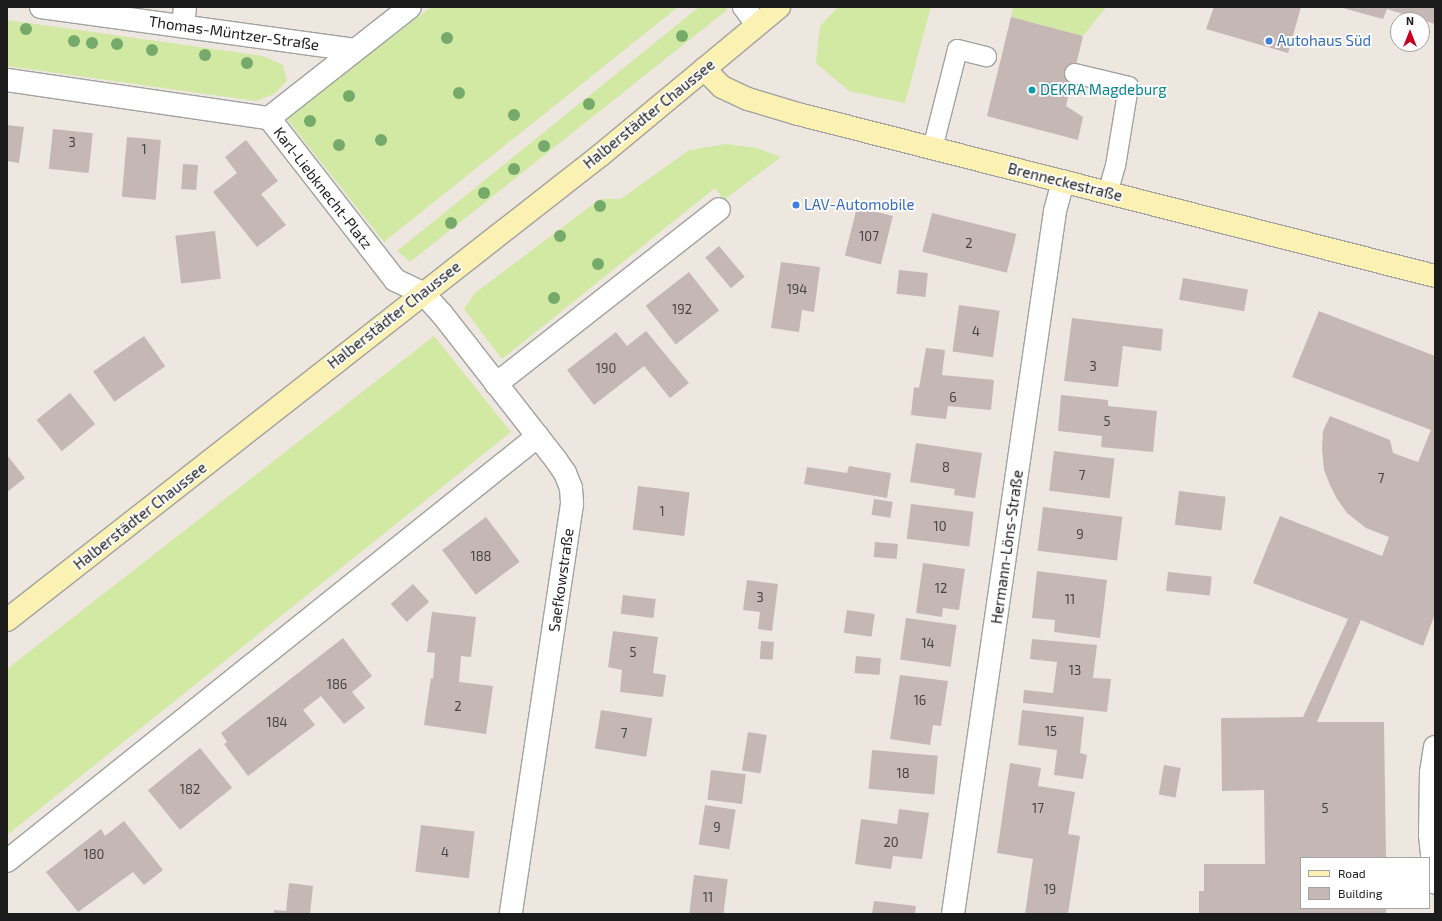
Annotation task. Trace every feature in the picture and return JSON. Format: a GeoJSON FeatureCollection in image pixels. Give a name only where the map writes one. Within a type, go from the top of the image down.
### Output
{"type":"FeatureCollection","features":[{"type":"Feature","properties":{"kind":"main road","name":"Halberstädter Chaussee"},"geometry":{"type":"LineString","coordinates":[[7,620],[602,154],[779,7]]}},
{"type":"Feature","properties":{"kind":"main road","name":"Brenneckestraße"},"geometry":{"type":"LineString","coordinates":[[704,69],[722,87],[748,99],[1063,182],[1435,276]]}},
{"type":"Feature","properties":{"kind":"street","name":"Thomas-Müntzer-Straße"},"geometry":{"type":"LineString","coordinates":[[41,7],[184,17],[355,50]]}},
{"type":"Feature","properties":{"kind":"street","name":"Karl-Liebknecht-Platz"},"geometry":{"type":"LineString","coordinates":[[410,7],[269,118],[395,280],[423,293]]}},
{"type":"Feature","properties":{"kind":"street"},"geometry":{"type":"LineString","coordinates":[[744,7],[758,24]]}},
{"type":"Feature","properties":{"kind":"street"},"geometry":{"type":"LineString","coordinates":[[7,80],[269,118]]}},
{"type":"Feature","properties":{"kind":"street","name":"Hermann-Löns-Straße"},"geometry":{"type":"LineString","coordinates":[[953,914],[1054,219],[1063,182]]}},
{"type":"Feature","properties":{"kind":"street"},"geometry":{"type":"LineString","coordinates":[[496,384],[719,208]]}},
{"type":"Feature","properties":{"kind":"street","name":"Saefkowstraße"},"geometry":{"type":"LineString","coordinates":[[423,293],[442,314],[538,436],[565,473],[571,488],[572,504],[511,914]]}},
{"type":"Feature","properties":{"kind":"street"},"geometry":{"type":"LineString","coordinates":[[7,861],[538,436]]}},
{"type":"Feature","properties":{"kind":"street"},"geometry":{"type":"LineString","coordinates":[[1435,747],[1431,774],[1430,835],[1435,883]]}},
{"type":"Feature","properties":{"kind":"lane"},"geometry":{"type":"LineString","coordinates":[[932,148],[957,48],[986,56]]}},
{"type":"Feature","properties":{"kind":"lane"},"geometry":{"type":"LineString","coordinates":[[1074,73],[1128,86],[1115,165],[1107,193]]}},
{"type":"Feature","properties":{"kind":"green space"},"geometry":{"type":"Polygon","coordinates":[[[432,7],[678,7],[384,242],[283,114],[432,7]]]}},
{"type":"Feature","properties":{"kind":"green space"},"geometry":{"type":"Polygon","coordinates":[[[699,7],[725,7],[727,10],[410,262],[397,251],[699,7]]]}},
{"type":"Feature","properties":{"kind":"green space"},"geometry":{"type":"Polygon","coordinates":[[[838,7],[931,7],[905,103],[849,91],[816,63],[820,26],[838,7]]]}},
{"type":"Feature","properties":{"kind":"green space"},"geometry":{"type":"Polygon","coordinates":[[[1013,7],[1106,7],[1083,36],[1011,17],[1013,7]]]}},
{"type":"Feature","properties":{"kind":"green space"},"geometry":{"type":"Polygon","coordinates":[[[7,20],[263,56],[283,65],[287,81],[274,94],[256,101],[7,66],[7,20]]]}},
{"type":"Feature","properties":{"kind":"green space"},"geometry":{"type":"Polygon","coordinates":[[[726,144],[757,148],[781,157],[724,200],[715,188],[502,359],[464,309],[475,293],[600,199],[621,199],[689,150],[726,144]]]}},
{"type":"Feature","properties":{"kind":"green space"},"geometry":{"type":"Polygon","coordinates":[[[434,336],[511,432],[7,835],[7,669],[434,336]]]}},
{"type":"Feature","properties":{"kind":"building","name":"Autohaus Süd"},"geometry":{"type":"Polygon","coordinates":[[[1214,7],[1301,7],[1288,53],[1206,29],[1214,7]]]}},
{"type":"Feature","properties":{"kind":"building","name":"Autohaus Süd"},"geometry":{"type":"Polygon","coordinates":[[[1339,7],[1435,7],[1435,24],[1430,22],[1430,12],[1397,12],[1387,9],[1383,19],[1339,7]]]}},
{"type":"Feature","properties":{"kind":"building","name":"DEKRA Magdeburg"},"geometry":{"type":"Polygon","coordinates":[[[1011,17],[1083,36],[1066,106],[1083,117],[1078,140],[987,116],[1011,17]]]}},
{"type":"Feature","properties":{"kind":"building"},"geometry":{"type":"Polygon","coordinates":[[[7,125],[24,127],[19,163],[7,161],[7,125]]]}},
{"type":"Feature","properties":{"kind":"building"},"geometry":{"type":"Polygon","coordinates":[[[53,129],[93,133],[89,173],[49,169],[53,129]]]}},
{"type":"Feature","properties":{"kind":"building"},"geometry":{"type":"Polygon","coordinates":[[[127,137],[161,140],[156,200],[122,197],[127,137]]]}},
{"type":"Feature","properties":{"kind":"building"},"geometry":{"type":"Polygon","coordinates":[[[246,140],[278,181],[261,194],[286,225],[257,247],[213,192],[237,173],[225,157],[246,140]]]}},
{"type":"Feature","properties":{"kind":"building"},"geometry":{"type":"Polygon","coordinates":[[[183,164],[198,165],[196,190],[181,189],[183,164]]]}},
{"type":"Feature","properties":{"kind":"building"},"geometry":{"type":"Polygon","coordinates":[[[857,207],[893,216],[881,264],[845,256],[857,207]]]}},
{"type":"Feature","properties":{"kind":"building"},"geometry":{"type":"Polygon","coordinates":[[[932,213],[1016,234],[1007,273],[922,252],[932,213]]]}},
{"type":"Feature","properties":{"kind":"building"},"geometry":{"type":"Polygon","coordinates":[[[215,231],[221,279],[181,284],[175,236],[215,231]]]}},
{"type":"Feature","properties":{"kind":"building"},"geometry":{"type":"Polygon","coordinates":[[[719,246],[745,277],[731,288],[705,258],[719,246]]]}},
{"type":"Feature","properties":{"kind":"building"},"geometry":{"type":"Polygon","coordinates":[[[781,262],[820,267],[814,312],[802,310],[799,332],[771,328],[781,262]]]}},
{"type":"Feature","properties":{"kind":"building"},"geometry":{"type":"Polygon","coordinates":[[[899,270],[928,273],[925,297],[896,294],[899,270]]]}},
{"type":"Feature","properties":{"kind":"building"},"geometry":{"type":"Polygon","coordinates":[[[689,272],[719,311],[676,344],[646,306],[689,272]]]}},
{"type":"Feature","properties":{"kind":"building"},"geometry":{"type":"Polygon","coordinates":[[[1183,278],[1248,289],[1244,311],[1179,300],[1183,278]]]}},
{"type":"Feature","properties":{"kind":"building"},"geometry":{"type":"Polygon","coordinates":[[[959,305],[1000,311],[993,357],[952,352],[959,305]]]}},
{"type":"Feature","properties":{"kind":"building"},"geometry":{"type":"Polygon","coordinates":[[[1319,311],[1435,356],[1435,614],[1423,646],[1361,620],[1317,722],[1384,722],[1386,857],[1300,857],[1300,909],[1386,909],[1386,914],[1199,914],[1199,891],[1204,891],[1204,864],[1265,864],[1264,790],[1222,791],[1221,718],[1303,717],[1348,619],[1253,583],[1280,516],[1382,556],[1389,537],[1366,528],[1347,513],[1337,499],[1330,485],[1324,470],[1322,449],[1323,431],[1330,416],[1390,440],[1393,453],[1418,462],[1431,430],[1292,377],[1319,311]]]}},
{"type":"Feature","properties":{"kind":"building"},"geometry":{"type":"Polygon","coordinates":[[[1072,318],[1163,329],[1161,351],[1123,346],[1118,387],[1064,381],[1072,318]]]}},
{"type":"Feature","properties":{"kind":"building"},"geometry":{"type":"Polygon","coordinates":[[[646,331],[689,383],[670,398],[644,366],[594,405],[567,370],[616,332],[627,346],[646,331]]]}},
{"type":"Feature","properties":{"kind":"building"},"geometry":{"type":"Polygon","coordinates":[[[144,336],[165,366],[114,402],[93,372],[144,336]]]}},
{"type":"Feature","properties":{"kind":"building"},"geometry":{"type":"Polygon","coordinates":[[[926,348],[945,350],[942,375],[994,380],[991,410],[948,406],[946,419],[911,415],[914,387],[919,388],[926,348]]]}},
{"type":"Feature","properties":{"kind":"building"},"geometry":{"type":"Polygon","coordinates":[[[70,393],[95,424],[62,451],[37,420],[70,393]]]}},
{"type":"Feature","properties":{"kind":"building"},"geometry":{"type":"Polygon","coordinates":[[[1061,395],[1108,400],[1108,406],[1157,411],[1153,452],[1101,447],[1102,436],[1058,431],[1061,395]]]}},
{"type":"Feature","properties":{"kind":"building"},"geometry":{"type":"Polygon","coordinates":[[[916,443],[982,453],[975,498],[954,495],[955,489],[910,482],[916,443]]]}},
{"type":"Feature","properties":{"kind":"building"},"geometry":{"type":"Polygon","coordinates":[[[1054,451],[1115,458],[1110,498],[1049,491],[1054,451]]]}},
{"type":"Feature","properties":{"kind":"building"},"geometry":{"type":"Polygon","coordinates":[[[7,455],[25,478],[7,492],[7,455]]]}},
{"type":"Feature","properties":{"kind":"building"},"geometry":{"type":"Polygon","coordinates":[[[849,466],[891,473],[887,498],[804,484],[807,467],[847,473],[849,466]]]}},
{"type":"Feature","properties":{"kind":"building"},"geometry":{"type":"Polygon","coordinates":[[[638,486],[690,492],[684,536],[633,530],[638,486]]]}},
{"type":"Feature","properties":{"kind":"building"},"geometry":{"type":"Polygon","coordinates":[[[1179,491],[1226,497],[1222,530],[1175,525],[1179,491]]]}},
{"type":"Feature","properties":{"kind":"building"},"geometry":{"type":"Polygon","coordinates":[[[874,499],[893,502],[890,518],[871,515],[874,499]]]}},
{"type":"Feature","properties":{"kind":"building"},"geometry":{"type":"Polygon","coordinates":[[[911,504],[974,512],[969,546],[907,539],[911,504]]]}},
{"type":"Feature","properties":{"kind":"building"},"geometry":{"type":"Polygon","coordinates":[[[1043,507],[1122,517],[1117,560],[1038,551],[1043,507]]]}},
{"type":"Feature","properties":{"kind":"building"},"geometry":{"type":"Polygon","coordinates":[[[486,517],[520,562],[476,595],[442,550],[486,517]]]}},
{"type":"Feature","properties":{"kind":"building"},"geometry":{"type":"Polygon","coordinates":[[[875,542],[898,544],[897,559],[874,557],[875,542]]]}},
{"type":"Feature","properties":{"kind":"building"},"geometry":{"type":"Polygon","coordinates":[[[923,563],[965,569],[959,610],[943,608],[942,617],[916,613],[923,563]]]}},
{"type":"Feature","properties":{"kind":"building"},"geometry":{"type":"Polygon","coordinates":[[[1037,571],[1107,580],[1100,638],[1054,632],[1055,620],[1032,618],[1037,571]]]}},
{"type":"Feature","properties":{"kind":"building"},"geometry":{"type":"Polygon","coordinates":[[[1168,572],[1212,577],[1210,595],[1166,591],[1168,572]]]}},
{"type":"Feature","properties":{"kind":"building"},"geometry":{"type":"Polygon","coordinates":[[[747,580],[778,584],[772,631],[758,629],[760,612],[743,610],[747,580]]]}},
{"type":"Feature","properties":{"kind":"building"},"geometry":{"type":"Polygon","coordinates":[[[413,584],[429,602],[407,622],[391,604],[413,584]]]}},
{"type":"Feature","properties":{"kind":"building"},"geometry":{"type":"Polygon","coordinates":[[[623,595],[656,599],[653,618],[621,614],[623,595]]]}},
{"type":"Feature","properties":{"kind":"building"},"geometry":{"type":"Polygon","coordinates":[[[847,610],[875,614],[872,637],[844,633],[847,610]]]}},
{"type":"Feature","properties":{"kind":"building"},"geometry":{"type":"Polygon","coordinates":[[[432,612],[476,617],[471,657],[461,656],[459,682],[493,686],[486,734],[424,725],[431,678],[433,679],[435,653],[427,652],[432,612]]]}},
{"type":"Feature","properties":{"kind":"building"},"geometry":{"type":"Polygon","coordinates":[[[906,618],[957,625],[951,667],[900,660],[906,618]]]}},
{"type":"Feature","properties":{"kind":"building"},"geometry":{"type":"Polygon","coordinates":[[[613,631],[658,637],[653,673],[666,675],[663,697],[620,692],[622,670],[608,667],[613,631]]]}},
{"type":"Feature","properties":{"kind":"building"},"geometry":{"type":"Polygon","coordinates":[[[343,638],[372,676],[352,692],[365,708],[344,724],[321,696],[303,710],[315,725],[248,776],[224,744],[227,742],[221,733],[343,638]]]}},
{"type":"Feature","properties":{"kind":"building"},"geometry":{"type":"Polygon","coordinates":[[[1032,639],[1097,645],[1093,678],[1111,679],[1107,712],[1023,703],[1024,690],[1053,693],[1057,662],[1030,659],[1032,639]]]}},
{"type":"Feature","properties":{"kind":"building"},"geometry":{"type":"Polygon","coordinates":[[[761,641],[774,642],[773,660],[760,659],[761,641]]]}},
{"type":"Feature","properties":{"kind":"building"},"geometry":{"type":"Polygon","coordinates":[[[856,656],[881,658],[879,675],[855,673],[856,656]]]}},
{"type":"Feature","properties":{"kind":"building"},"geometry":{"type":"Polygon","coordinates":[[[900,675],[948,681],[941,726],[933,725],[930,745],[890,739],[900,675]]]}},
{"type":"Feature","properties":{"kind":"building"},"geometry":{"type":"Polygon","coordinates":[[[601,710],[652,718],[646,757],[595,749],[601,710]]]}},
{"type":"Feature","properties":{"kind":"building"},"geometry":{"type":"Polygon","coordinates":[[[1022,710],[1084,717],[1080,753],[1087,755],[1083,779],[1054,775],[1057,750],[1018,745],[1022,710]]]}},
{"type":"Feature","properties":{"kind":"building"},"geometry":{"type":"Polygon","coordinates":[[[748,732],[767,735],[761,773],[742,771],[748,732]]]}},
{"type":"Feature","properties":{"kind":"building"},"geometry":{"type":"Polygon","coordinates":[[[200,748],[232,788],[180,830],[148,790],[200,748]]]}},
{"type":"Feature","properties":{"kind":"building"},"geometry":{"type":"Polygon","coordinates":[[[872,750],[938,756],[934,795],[869,789],[872,750]]]}},
{"type":"Feature","properties":{"kind":"building"},"geometry":{"type":"Polygon","coordinates":[[[1010,763],[1041,768],[1038,786],[1075,792],[1068,834],[1080,836],[1068,914],[1025,914],[1033,859],[997,853],[1010,763]]]}},
{"type":"Feature","properties":{"kind":"building"},"geometry":{"type":"Polygon","coordinates":[[[1164,765],[1181,768],[1176,797],[1159,795],[1164,765]]]}},
{"type":"Feature","properties":{"kind":"building"},"geometry":{"type":"Polygon","coordinates":[[[711,770],[746,774],[742,804],[707,800],[711,770]]]}},
{"type":"Feature","properties":{"kind":"building"},"geometry":{"type":"Polygon","coordinates":[[[705,805],[736,810],[729,849],[699,845],[705,805]]]}},
{"type":"Feature","properties":{"kind":"building"},"geometry":{"type":"Polygon","coordinates":[[[899,809],[929,813],[922,859],[893,856],[891,869],[855,864],[861,819],[897,824],[899,809]]]}},
{"type":"Feature","properties":{"kind":"building"},"geometry":{"type":"Polygon","coordinates":[[[124,821],[163,870],[144,885],[133,872],[78,912],[46,872],[101,829],[105,836],[124,821]]]}},
{"type":"Feature","properties":{"kind":"building"},"geometry":{"type":"Polygon","coordinates":[[[421,825],[475,832],[469,878],[415,872],[421,825]]]}},
{"type":"Feature","properties":{"kind":"building"},"geometry":{"type":"Polygon","coordinates":[[[694,875],[728,879],[723,914],[689,914],[694,875]]]}},
{"type":"Feature","properties":{"kind":"building"},"geometry":{"type":"Polygon","coordinates":[[[289,883],[313,886],[310,914],[274,914],[274,910],[286,911],[289,883]]]}},
{"type":"Feature","properties":{"kind":"building"},"geometry":{"type":"Polygon","coordinates":[[[874,901],[916,906],[915,914],[872,914],[874,901]]]}},
{"type":"Feature","properties":{"kind":"place","name":"Autohaus Süd"},"geometry":{"type":"Point","coordinates":[1269,41]}},
{"type":"Feature","properties":{"kind":"place","name":"DEKRA Magdeburg"},"geometry":{"type":"Point","coordinates":[1032,90]}},
{"type":"Feature","properties":{"kind":"place","name":"LAV-Automobile"},"geometry":{"type":"Point","coordinates":[796,205]}}]}
